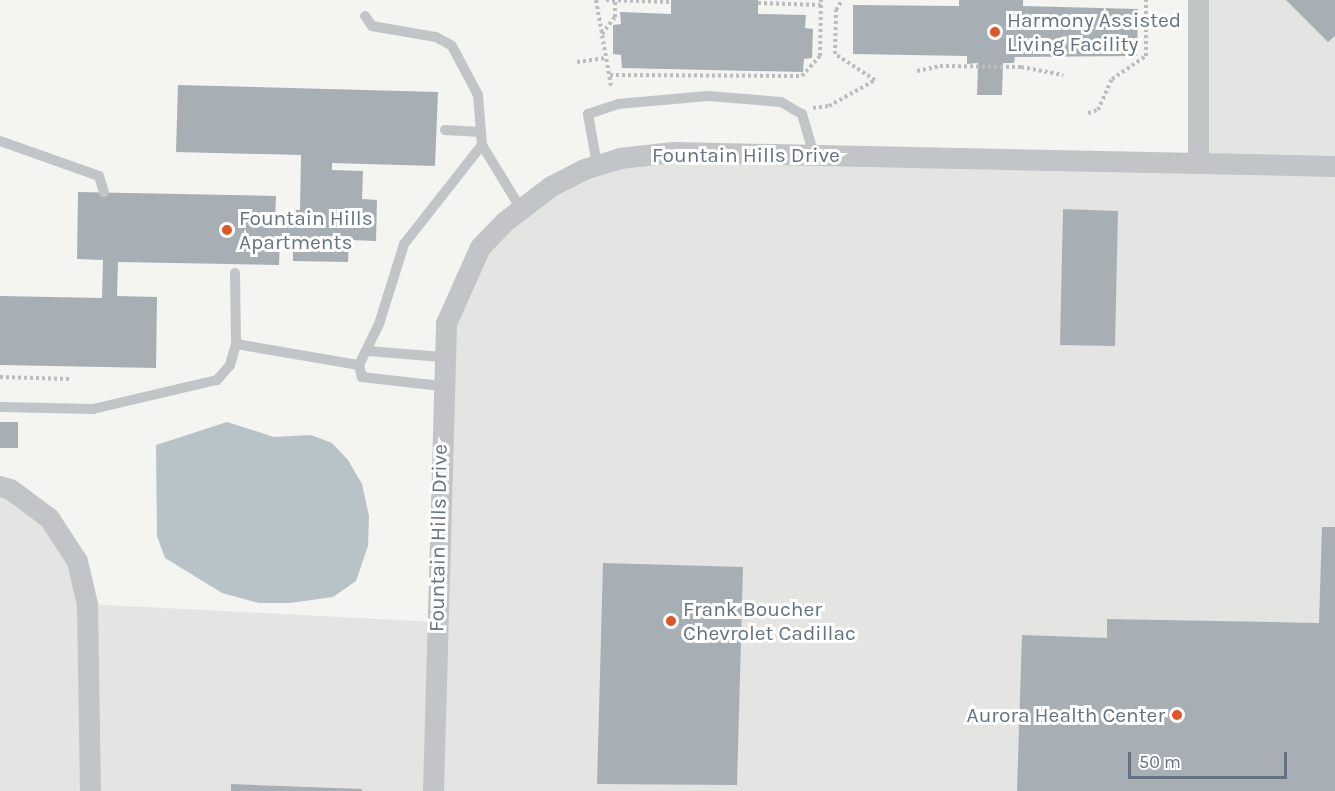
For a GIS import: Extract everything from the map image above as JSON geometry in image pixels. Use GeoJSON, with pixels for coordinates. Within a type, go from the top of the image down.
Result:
{"type":"FeatureCollection","features":[{"type":"Feature","properties":{"kind":"street"},"geometry":{"type":"LineString","coordinates":[[1198,0],[1198,163]]}},
{"type":"Feature","properties":{"kind":"street","name":"Fountain Hills Drive"},"geometry":{"type":"LineString","coordinates":[[433,791],[441,386],[446,322],[480,247],[521,209],[551,186],[597,165],[646,153],[674,152],[1335,166]]}},
{"type":"Feature","properties":{"kind":"street"},"geometry":{"type":"LineString","coordinates":[[0,486],[10,489],[49,518],[77,561],[87,604],[90,791]]}},
{"type":"Feature","properties":{"kind":"lane"},"geometry":{"type":"LineString","coordinates":[[365,16],[372,26],[436,37],[452,46],[478,95],[482,145],[521,209]]}},
{"type":"Feature","properties":{"kind":"lane"},"geometry":{"type":"LineString","coordinates":[[597,165],[588,114],[618,104],[708,96],[782,102],[802,114],[814,155]]}},
{"type":"Feature","properties":{"kind":"lane"},"geometry":{"type":"LineString","coordinates":[[445,130],[481,132]]}},
{"type":"Feature","properties":{"kind":"lane"},"geometry":{"type":"LineString","coordinates":[[0,141],[99,176],[104,192]]}},
{"type":"Feature","properties":{"kind":"lane"},"geometry":{"type":"LineString","coordinates":[[441,386],[362,377],[359,365],[368,351],[404,244],[482,145]]}},
{"type":"Feature","properties":{"kind":"lane"},"geometry":{"type":"LineString","coordinates":[[0,407],[93,410],[217,380],[230,366],[236,344],[235,273]]}},
{"type":"Feature","properties":{"kind":"lane"},"geometry":{"type":"LineString","coordinates":[[236,344],[359,365]]}},
{"type":"Feature","properties":{"kind":"lane"},"geometry":{"type":"LineString","coordinates":[[368,351],[442,357]]}},
{"type":"Feature","properties":{"kind":"path"},"geometry":{"type":"LineString","coordinates":[[596,0],[611,86]]}},
{"type":"Feature","properties":{"kind":"path"},"geometry":{"type":"LineString","coordinates":[[606,0],[671,2]]}},
{"type":"Feature","properties":{"kind":"path"},"geometry":{"type":"LineString","coordinates":[[602,34],[615,16],[615,0]]}},
{"type":"Feature","properties":{"kind":"path"},"geometry":{"type":"LineString","coordinates":[[802,114],[829,106],[875,80],[835,54],[836,10],[842,0]]}},
{"type":"Feature","properties":{"kind":"path"},"geometry":{"type":"LineString","coordinates":[[1088,113],[1098,110],[1112,79],[1146,56],[1146,0]]}},
{"type":"Feature","properties":{"kind":"path"},"geometry":{"type":"LineString","coordinates":[[609,75],[802,76],[820,56],[821,3],[758,3]]}},
{"type":"Feature","properties":{"kind":"path"},"geometry":{"type":"LineString","coordinates":[[577,62],[606,58]]}},
{"type":"Feature","properties":{"kind":"path"},"geometry":{"type":"LineString","coordinates":[[917,71],[940,66],[1021,67],[1064,75]]}},
{"type":"Feature","properties":{"kind":"path"},"geometry":{"type":"LineString","coordinates":[[0,377],[70,378]]}},
{"type":"Feature","properties":{"kind":"shaded area"},"geometry":{"type":"Polygon","coordinates":[[[1198,0],[1335,0],[1335,791],[0,791],[0,486],[49,518],[87,604],[436,622],[446,323],[504,222],[619,158],[1197,163],[1198,0]]]}},
{"type":"Feature","properties":{"kind":"shaded area"},"geometry":{"type":"Polygon","coordinates":[[[227,422],[274,437],[311,435],[332,443],[348,460],[362,484],[369,516],[368,546],[356,581],[333,597],[290,603],[259,603],[222,593],[165,558],[157,536],[156,445],[227,422]]]}},
{"type":"Feature","properties":{"kind":"building"},"geometry":{"type":"Polygon","coordinates":[[[671,0],[758,0],[758,14],[806,15],[805,28],[813,29],[812,58],[804,59],[803,72],[622,68],[621,55],[613,54],[613,25],[621,24],[620,12],[671,14],[671,0]]]}},
{"type":"Feature","properties":{"kind":"building","name":"Harmony Assisted Living Facility"},"geometry":{"type":"Polygon","coordinates":[[[959,0],[1023,0],[1023,6],[1138,9],[1137,56],[1015,57],[1014,63],[1003,63],[1002,95],[977,95],[978,63],[967,64],[967,56],[853,54],[853,5],[959,6],[959,0]]]}},
{"type":"Feature","properties":{"kind":"building"},"geometry":{"type":"Polygon","coordinates":[[[1286,0],[1335,0],[1335,36],[1328,42],[1286,0]]]}},
{"type":"Feature","properties":{"kind":"building","name":"Fountain Hills Apartments"},"geometry":{"type":"Polygon","coordinates":[[[178,85],[438,92],[435,166],[332,163],[332,170],[363,171],[362,199],[377,200],[376,241],[349,240],[348,262],[293,261],[293,238],[280,238],[279,265],[118,262],[117,296],[157,297],[156,368],[0,365],[0,296],[102,298],[103,260],[77,259],[78,192],[276,196],[275,222],[295,222],[296,210],[300,210],[301,155],[176,152],[178,85]]]}},
{"type":"Feature","properties":{"kind":"building"},"geometry":{"type":"Polygon","coordinates":[[[1063,209],[1118,211],[1115,346],[1060,345],[1063,209]]]}},
{"type":"Feature","properties":{"kind":"building"},"geometry":{"type":"Polygon","coordinates":[[[0,422],[18,422],[18,448],[0,448],[0,422]]]}},
{"type":"Feature","properties":{"kind":"building","name":"Aurora Health Center"},"geometry":{"type":"Polygon","coordinates":[[[1322,527],[1335,527],[1335,791],[1017,791],[1022,635],[1107,638],[1107,619],[1319,623],[1322,527]]]}},
{"type":"Feature","properties":{"kind":"building","name":"Frank Boucher Chevrolet Cadillac"},"geometry":{"type":"Polygon","coordinates":[[[603,563],[743,567],[737,785],[597,784],[603,563]]]}},
{"type":"Feature","properties":{"kind":"building"},"geometry":{"type":"Polygon","coordinates":[[[231,784],[362,789],[362,791],[231,791],[231,784]]]}},
{"type":"Feature","properties":{"kind":"place","name":"Harmony Assisted Living Facility"},"geometry":{"type":"Point","coordinates":[995,32]}},
{"type":"Feature","properties":{"kind":"place","name":"Fountain Hills Apartments"},"geometry":{"type":"Point","coordinates":[227,230]}},
{"type":"Feature","properties":{"kind":"place","name":"Frank Boucher Chevrolet Cadillac"},"geometry":{"type":"Point","coordinates":[671,621]}},
{"type":"Feature","properties":{"kind":"place","name":"Aurora Health Center"},"geometry":{"type":"Point","coordinates":[1177,715]}}]}
